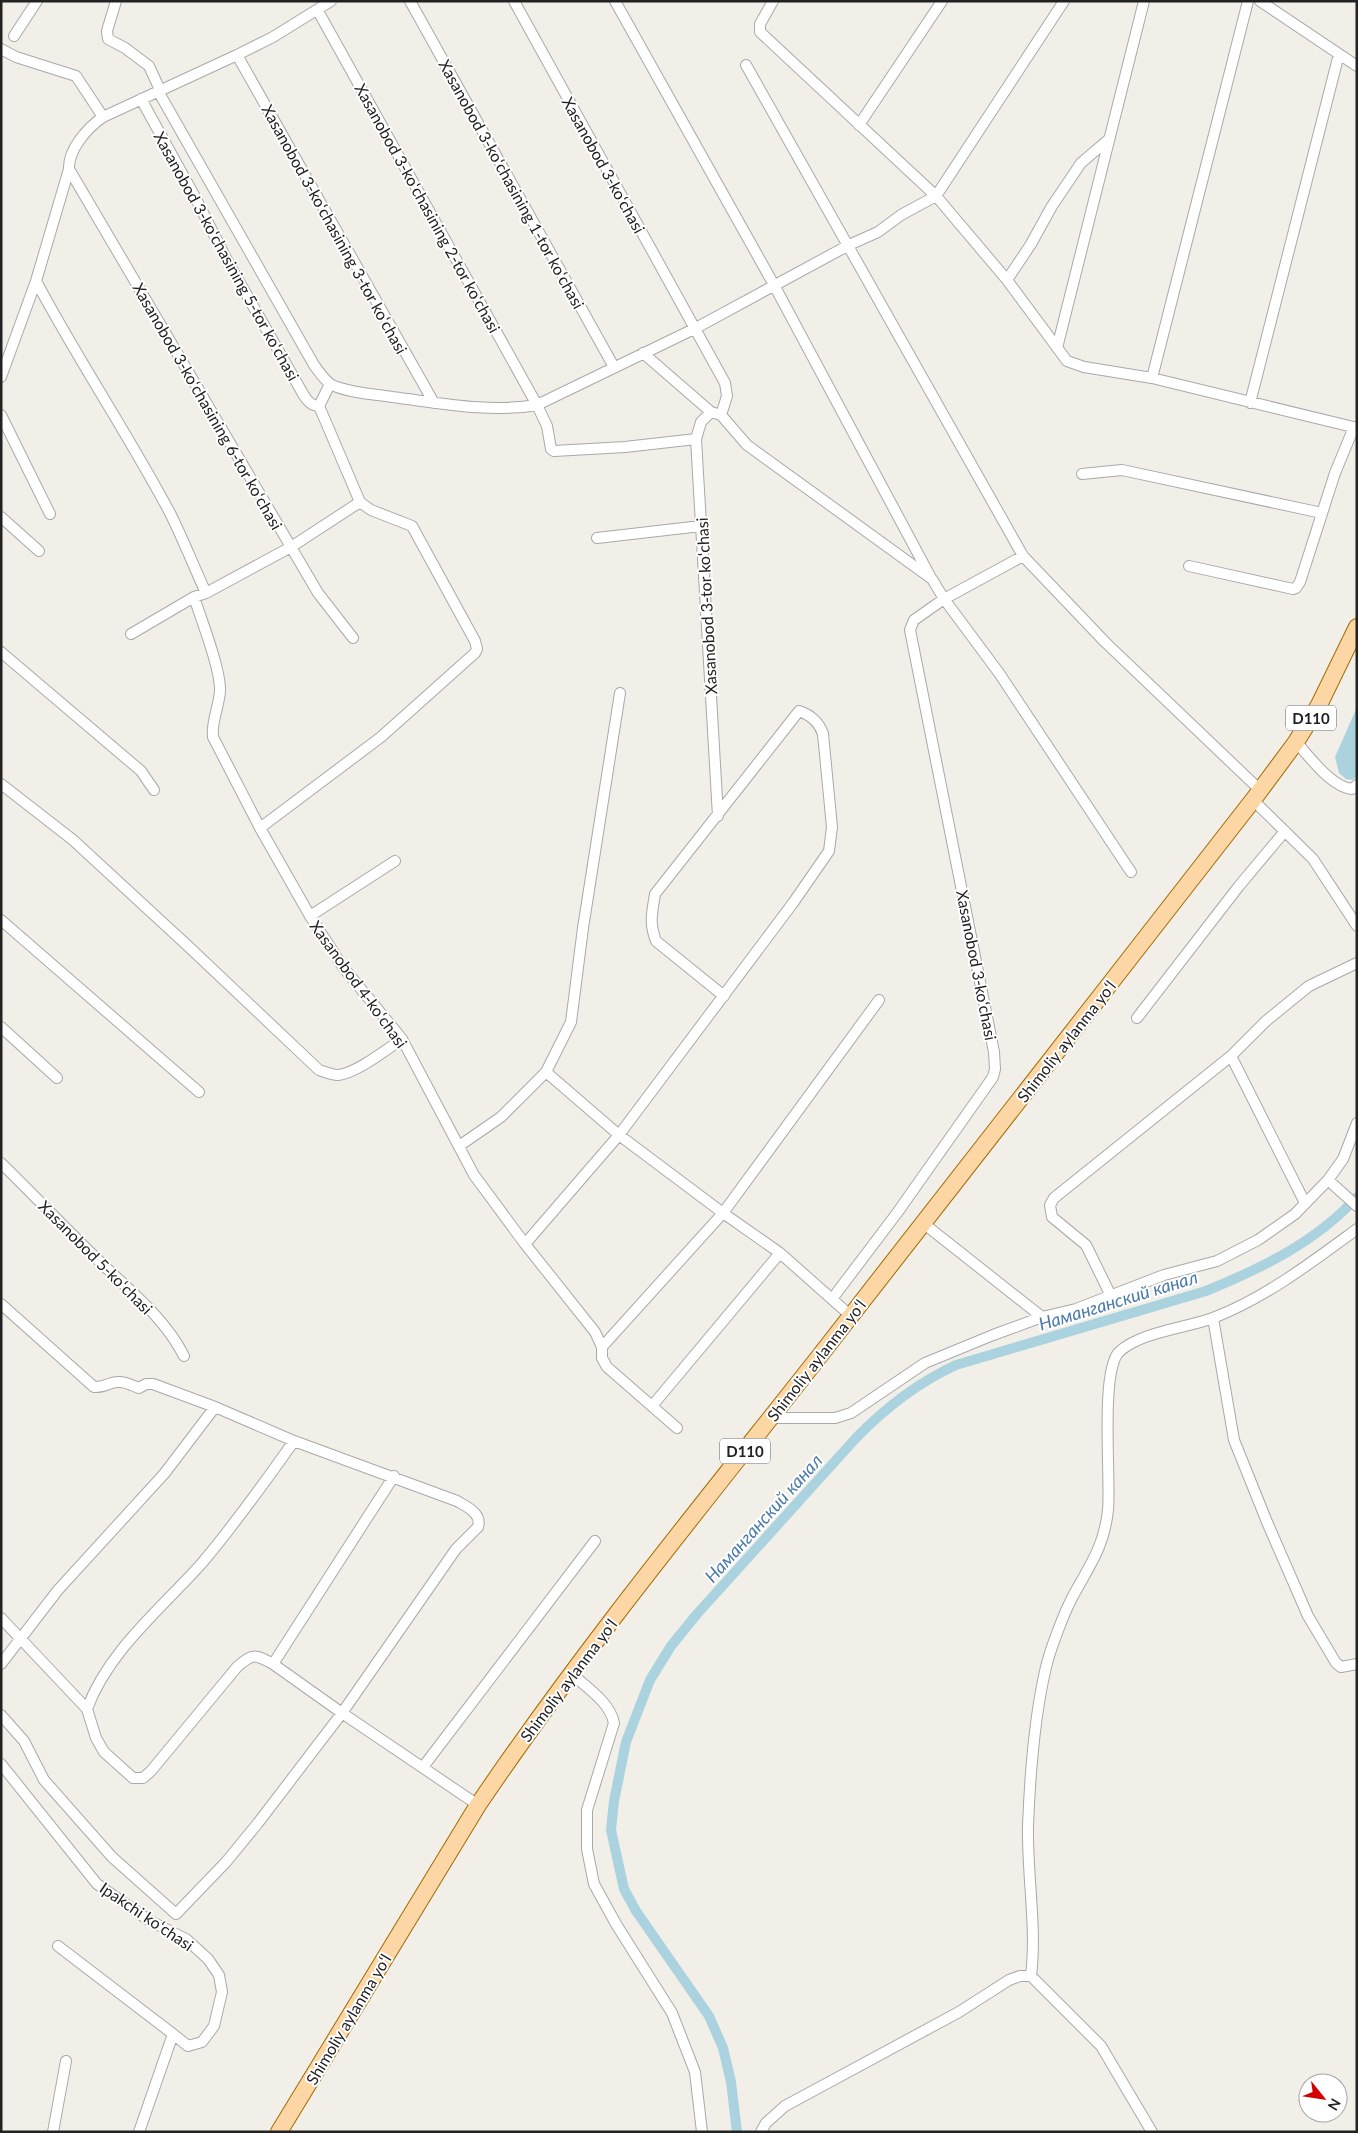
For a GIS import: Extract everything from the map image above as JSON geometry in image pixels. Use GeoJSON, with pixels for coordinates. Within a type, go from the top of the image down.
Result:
{"type":"FeatureCollection","features":[{"type":"Feature","properties":{"kind":"main road","name":"Shimoliy aylanma yoʻl"},"geometry":{"type":"LineString","coordinates":[[279,2132],[478,1805],[572,1674],[1296,742],[1320,705],[1357,627]]}},
{"type":"Feature","properties":{"kind":"street"},"geometry":{"type":"LineString","coordinates":[[14,36],[38,1]]}},
{"type":"Feature","properties":{"kind":"street"},"geometry":{"type":"LineString","coordinates":[[116,1],[107,31],[108,39],[125,48],[149,66],[159,91],[314,365],[330,384],[354,391],[492,409],[512,409],[537,405],[694,328],[849,245],[878,232],[901,215],[936,196],[1064,1]]}},
{"type":"Feature","properties":{"kind":"street"},"geometry":{"type":"LineString","coordinates":[[1,377],[36,281],[69,170],[69,162],[77,145],[94,123],[103,117],[237,55],[318,11],[332,1]]}},
{"type":"Feature","properties":{"kind":"street","name":"Xasanobod 3-koʻchasining 1-tor koʻchasi"},"geometry":{"type":"LineString","coordinates":[[410,1],[614,367]]}},
{"type":"Feature","properties":{"kind":"street","name":"Xasanobod 3-koʻchasi"},"geometry":{"type":"LineString","coordinates":[[514,1],[725,383],[727,396],[716,414]]}},
{"type":"Feature","properties":{"kind":"street"},"geometry":{"type":"LineString","coordinates":[[615,1],[774,285],[932,579],[944,599],[999,673],[1131,872]]}},
{"type":"Feature","properties":{"kind":"street"},"geometry":{"type":"LineString","coordinates":[[773,1],[760,24],[760,32],[936,196],[1007,280],[1067,361],[1074,364],[1152,378],[1356,428],[1335,473],[1300,582],[1296,588],[1292,589],[1190,566]]}},
{"type":"Feature","properties":{"kind":"street"},"geometry":{"type":"LineString","coordinates":[[858,125],[942,1]]}},
{"type":"Feature","properties":{"kind":"street"},"geometry":{"type":"LineString","coordinates":[[1057,348],[1144,1]]}},
{"type":"Feature","properties":{"kind":"street"},"geometry":{"type":"LineString","coordinates":[[1152,378],[1248,1]]}},
{"type":"Feature","properties":{"kind":"street"},"geometry":{"type":"LineString","coordinates":[[1260,1],[1357,66]]}},
{"type":"Feature","properties":{"kind":"street","name":"Xasanobod 3-koʻchasining 2-tor koʻchasi"},"geometry":{"type":"LineString","coordinates":[[318,11],[537,405],[547,426],[550,446],[554,451],[625,447],[696,439]]}},
{"type":"Feature","properties":{"kind":"street"},"geometry":{"type":"LineString","coordinates":[[1,49],[16,57],[76,76],[103,117]]}},
{"type":"Feature","properties":{"kind":"street"},"geometry":{"type":"LineString","coordinates":[[1250,403],[1339,54]]}},
{"type":"Feature","properties":{"kind":"street","name":"Xasanobod 3-koʻchasining 3-tor koʻchasi"},"geometry":{"type":"LineString","coordinates":[[237,55],[434,402]]}},
{"type":"Feature","properties":{"kind":"street"},"geometry":{"type":"LineString","coordinates":[[746,65],[1023,556],[1256,795],[1285,831],[1313,860],[1357,926]]}},
{"type":"Feature","properties":{"kind":"street","name":"Xasanobod 3-koʻchasining 5-tor koʻchasi"},"geometry":{"type":"LineString","coordinates":[[141,100],[196,198],[228,262],[298,386],[312,405],[319,406]]}},
{"type":"Feature","properties":{"kind":"street"},"geometry":{"type":"LineString","coordinates":[[1007,280],[1031,244],[1052,206],[1081,163],[1108,140]]}},
{"type":"Feature","properties":{"kind":"street","name":"Xasanobod 3-koʻchasining 6-tor koʻchasi"},"geometry":{"type":"LineString","coordinates":[[69,170],[318,593],[353,638]]}},
{"type":"Feature","properties":{"kind":"street"},"geometry":{"type":"LineString","coordinates":[[36,281],[68,342],[108,406],[170,514],[206,593]]}},
{"type":"Feature","properties":{"kind":"street"},"geometry":{"type":"LineString","coordinates":[[643,353],[716,414],[748,445],[932,579]]}},
{"type":"Feature","properties":{"kind":"street"},"geometry":{"type":"LineString","coordinates":[[260,828],[381,737],[475,653],[477,649],[412,526],[371,510],[360,502],[319,406],[330,384]]}},
{"type":"Feature","properties":{"kind":"street","name":"Xasanobod 3-tor koʻchasi"},"geometry":{"type":"LineString","coordinates":[[716,414],[701,422],[696,439],[718,816]]}},
{"type":"Feature","properties":{"kind":"street"},"geometry":{"type":"LineString","coordinates":[[1,415],[50,514]]}},
{"type":"Feature","properties":{"kind":"street"},"geometry":{"type":"LineString","coordinates":[[1082,474],[1122,470],[1322,513]]}},
{"type":"Feature","properties":{"kind":"street"},"geometry":{"type":"LineString","coordinates":[[131,634],[194,597],[206,593],[291,547],[360,502]]}},
{"type":"Feature","properties":{"kind":"street"},"geometry":{"type":"LineString","coordinates":[[1,517],[39,550]]}},
{"type":"Feature","properties":{"kind":"street"},"geometry":{"type":"LineString","coordinates":[[597,538],[701,526]]}},
{"type":"Feature","properties":{"kind":"street","name":"Xasanobod 3-koʻchasi"},"geometry":{"type":"LineString","coordinates":[[832,1299],[897,1213],[996,1069],[910,630],[914,620],[944,599],[1023,556]]}},
{"type":"Feature","properties":{"kind":"street","name":"Xasanobod 4-koʻchasi"},"geometry":{"type":"LineString","coordinates":[[194,597],[220,690],[216,719],[212,727],[213,737],[260,828],[310,916],[343,967],[402,1039],[474,1175],[525,1244],[595,1332],[602,1347],[602,1358],[607,1367],[677,1428]]}},
{"type":"Feature","properties":{"kind":"street"},"geometry":{"type":"LineString","coordinates":[[1,652],[141,771],[154,790]]}},
{"type":"Feature","properties":{"kind":"street"},"geometry":{"type":"LineString","coordinates":[[459,1146],[501,1116],[546,1072],[571,1022],[586,911],[620,693]]}},
{"type":"Feature","properties":{"kind":"street"},"geometry":{"type":"LineString","coordinates":[[525,1244],[619,1135],[724,996],[793,903],[829,851],[832,828],[823,734],[820,725],[803,712],[799,711],[796,713],[718,816],[655,894],[650,920],[651,930],[656,941],[724,996]]}},
{"type":"Feature","properties":{"kind":"street"},"geometry":{"type":"LineString","coordinates":[[1296,742],[1334,782],[1346,788],[1352,788],[1357,785]]}},
{"type":"Feature","properties":{"kind":"street"},"geometry":{"type":"LineString","coordinates":[[1,784],[73,840],[319,1070],[332,1075],[341,1075],[369,1062],[402,1039]]}},
{"type":"Feature","properties":{"kind":"street"},"geometry":{"type":"LineString","coordinates":[[1137,1018],[1239,886],[1285,831]]}},
{"type":"Feature","properties":{"kind":"street"},"geometry":{"type":"LineString","coordinates":[[310,916],[395,861]]}},
{"type":"Feature","properties":{"kind":"street"},"geometry":{"type":"LineString","coordinates":[[1,920],[198,1092]]}},
{"type":"Feature","properties":{"kind":"street"},"geometry":{"type":"LineString","coordinates":[[1110,1296],[1086,1245],[1052,1217],[1050,1205],[1059,1192],[1230,1056],[1266,1021],[1309,986],[1357,963]]}},
{"type":"Feature","properties":{"kind":"street"},"geometry":{"type":"LineString","coordinates":[[602,1347],[723,1214],[879,1000]]}},
{"type":"Feature","properties":{"kind":"street"},"geometry":{"type":"LineString","coordinates":[[1,1027],[57,1078]]}},
{"type":"Feature","properties":{"kind":"street"},"geometry":{"type":"LineString","coordinates":[[1230,1056],[1305,1203]]}},
{"type":"Feature","properties":{"kind":"street"},"geometry":{"type":"LineString","coordinates":[[546,1072],[619,1135],[723,1214],[780,1253],[851,1316]]}},
{"type":"Feature","properties":{"kind":"street"},"geometry":{"type":"LineString","coordinates":[[770,1418],[835,1418],[851,1413],[925,1363],[1042,1317],[1076,1309],[1164,1275],[1217,1261],[1258,1240],[1295,1214],[1305,1203],[1331,1182],[1343,1159],[1357,1123]]}},
{"type":"Feature","properties":{"kind":"street","name":"Xasanobod 5-koʻchasi"},"geometry":{"type":"LineString","coordinates":[[1,1163],[90,1253],[132,1290],[174,1338],[184,1356]]}},
{"type":"Feature","properties":{"kind":"street"},"geometry":{"type":"LineString","coordinates":[[1331,1182],[1357,1206]]}},
{"type":"Feature","properties":{"kind":"street"},"geometry":{"type":"LineString","coordinates":[[924,1223],[1042,1317]]}},
{"type":"Feature","properties":{"kind":"street"},"geometry":{"type":"LineString","coordinates":[[1031,1976],[1033,1954],[1028,1826],[1035,1732],[1047,1665],[1071,1600],[1093,1564],[1103,1538],[1108,1509],[1107,1440],[1112,1366],[1117,1354],[1130,1344],[1213,1318],[1253,1298],[1310,1264],[1357,1229]]}},
{"type":"Feature","properties":{"kind":"street"},"geometry":{"type":"LineString","coordinates":[[652,1406],[780,1253]]}},
{"type":"Feature","properties":{"kind":"street"},"geometry":{"type":"LineString","coordinates":[[1,1304],[94,1387],[101,1387],[116,1382],[122,1382],[139,1388],[146,1384],[154,1384],[215,1407],[294,1441],[394,1476],[457,1501],[476,1513],[479,1522],[478,1527],[456,1549],[342,1713],[237,1849],[176,1914],[170,1931]]}},
{"type":"Feature","properties":{"kind":"street"},"geometry":{"type":"LineString","coordinates":[[1213,1318],[1234,1440],[1267,1522],[1308,1616],[1336,1663],[1341,1667],[1357,1664]]}},
{"type":"Feature","properties":{"kind":"street"},"geometry":{"type":"LineString","coordinates":[[1,1664],[58,1590],[164,1474],[215,1407]]}},
{"type":"Feature","properties":{"kind":"street"},"geometry":{"type":"LineString","coordinates":[[87,1709],[94,1690],[119,1653],[202,1562],[254,1497],[294,1441]]}},
{"type":"Feature","properties":{"kind":"street"},"geometry":{"type":"LineString","coordinates":[[273,1664],[394,1476]]}},
{"type":"Feature","properties":{"kind":"street"},"geometry":{"type":"LineString","coordinates":[[422,1767],[595,1541]]}},
{"type":"Feature","properties":{"kind":"street"},"geometry":{"type":"LineString","coordinates":[[1,1618],[87,1709],[96,1738],[104,1752],[133,1778],[143,1778],[237,1668],[249,1656],[258,1656],[273,1664],[478,1805]]}},
{"type":"Feature","properties":{"kind":"street"},"geometry":{"type":"LineString","coordinates":[[572,1674],[604,1703],[612,1713],[614,1723],[588,1810],[587,1849],[594,1884],[616,1924],[672,2013],[695,2072],[702,2132]]}},
{"type":"Feature","properties":{"kind":"street"},"geometry":{"type":"LineString","coordinates":[[1,1715],[24,1741],[44,1780],[112,1857],[176,1914]]}},
{"type":"Feature","properties":{"kind":"street","name":"Ipakchi koʻchasi"},"geometry":{"type":"LineString","coordinates":[[1,1764],[97,1884],[150,1922],[186,1939],[208,1959],[219,1975],[222,1992],[214,2026],[202,2042],[188,2046],[173,2034]]}},
{"type":"Feature","properties":{"kind":"street"},"geometry":{"type":"LineString","coordinates":[[58,1946],[173,2034],[139,2132]]}},
{"type":"Feature","properties":{"kind":"street"},"geometry":{"type":"LineString","coordinates":[[761,2132],[766,2123],[785,2106],[959,2012],[1009,1980],[1020,1976],[1031,1976],[1101,2046],[1152,2132]]}},
{"type":"Feature","properties":{"kind":"street"},"geometry":{"type":"LineString","coordinates":[[54,2132],[66,2061]]}},
{"type":"Feature","properties":{"kind":"water"},"geometry":{"type":"Polygon","coordinates":[[[1357,707],[1357,776],[1353,780],[1346,779],[1339,773],[1335,757],[1357,707]]]}},
{"type":"Feature","properties":{"kind":"waterway","name":"Наманганский канал"},"geometry":{"type":"LineString","coordinates":[[737,2132],[731,2082],[723,2048],[709,2016],[636,1911],[624,1889],[611,1830],[614,1801],[626,1742],[650,1680],[671,1646],[697,1614],[856,1438],[879,1416],[915,1388],[956,1365],[1206,1291],[1227,1282],[1268,1263],[1306,1240],[1341,1213],[1357,1197]]}}]}
